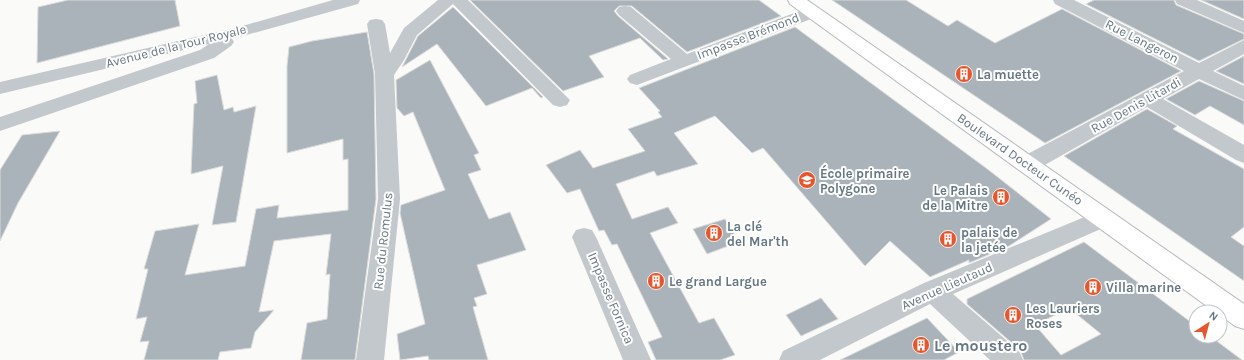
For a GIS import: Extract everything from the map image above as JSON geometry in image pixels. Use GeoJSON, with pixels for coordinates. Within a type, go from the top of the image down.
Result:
{"type":"FeatureCollection","features":[{"type":"Feature","properties":{"kind":"main road","name":"Boulevard Docteur Cunéo"},"geometry":{"type":"LineString","coordinates":[[804,6],[1244,318]]}},
{"type":"Feature","properties":{"kind":"street","name":"Avenue de la Tour Royale"},"geometry":{"type":"LineString","coordinates":[[0,88],[243,31],[352,0]]}},
{"type":"Feature","properties":{"kind":"street"},"geometry":{"type":"LineString","coordinates":[[384,74],[395,60],[410,32],[448,0]]}},
{"type":"Feature","properties":{"kind":"street"},"geometry":{"type":"LineString","coordinates":[[458,0],[560,100]]}},
{"type":"Feature","properties":{"kind":"street","name":"Rue Langeron"},"geometry":{"type":"LineString","coordinates":[[1061,0],[1244,94]]}},
{"type":"Feature","properties":{"kind":"street"},"geometry":{"type":"LineString","coordinates":[[1182,0],[1244,28]]}},
{"type":"Feature","properties":{"kind":"street","name":"Impasse Brémond"},"geometry":{"type":"LineString","coordinates":[[637,79],[684,61],[804,6]]}},
{"type":"Feature","properties":{"kind":"street","name":"Impasse Brémond"},"geometry":{"type":"LineString","coordinates":[[625,11],[684,61]]}},
{"type":"Feature","properties":{"kind":"street","name":"Rue du Romulus"},"geometry":{"type":"LineString","coordinates":[[370,360],[389,199],[384,74],[376,24]]}},
{"type":"Feature","properties":{"kind":"street"},"geometry":{"type":"LineString","coordinates":[[0,124],[207,54],[243,31]]}},
{"type":"Feature","properties":{"kind":"street","name":"Rue Denis Litardi"},"geometry":{"type":"LineString","coordinates":[[1028,164],[1244,46]]}},
{"type":"Feature","properties":{"kind":"street"},"geometry":{"type":"LineString","coordinates":[[1148,99],[1244,155]]}},
{"type":"Feature","properties":{"kind":"street","name":"Avenue Lieutaud"},"geometry":{"type":"LineString","coordinates":[[793,360],[933,291],[1104,218]]}},
{"type":"Feature","properties":{"kind":"street","name":"Impasse Fornica"},"geometry":{"type":"LineString","coordinates":[[584,237],[637,360]]}},
{"type":"Feature","properties":{"kind":"street"},"geometry":{"type":"LineString","coordinates":[[933,291],[1009,360]]}},
{"type":"Feature","properties":{"kind":"building"},"geometry":{"type":"Polygon","coordinates":[[[68,0],[175,0],[180,26],[37,63],[38,7],[68,0]]]}},
{"type":"Feature","properties":{"kind":"building"},"geometry":{"type":"Polygon","coordinates":[[[470,0],[759,0],[781,16],[687,52],[632,6],[619,6],[614,11],[618,16],[668,59],[663,60],[640,38],[589,56],[604,77],[563,91],[470,0]]]}},
{"type":"Feature","properties":{"kind":"building"},"geometry":{"type":"Polygon","coordinates":[[[832,0],[906,0],[948,26],[957,20],[995,43],[1062,9],[1181,71],[1045,143],[832,0]]]}},
{"type":"Feature","properties":{"kind":"building"},"geometry":{"type":"Polygon","coordinates":[[[1094,0],[1174,0],[1176,5],[1244,34],[1244,39],[1199,61],[1086,4],[1094,0]]]}},
{"type":"Feature","properties":{"kind":"building"},"geometry":{"type":"Polygon","coordinates":[[[1201,0],[1244,0],[1244,19],[1201,0]]]}},
{"type":"Feature","properties":{"kind":"building"},"geometry":{"type":"Polygon","coordinates":[[[453,7],[543,97],[541,98],[532,88],[486,106],[437,44],[402,67],[418,36],[453,7]]]}},
{"type":"Feature","properties":{"kind":"building"},"geometry":{"type":"Polygon","coordinates":[[[795,27],[990,171],[1051,219],[1009,246],[969,263],[969,260],[930,277],[890,241],[865,266],[763,148],[752,153],[715,116],[674,133],[698,164],[657,176],[654,171],[616,184],[632,219],[668,207],[678,223],[650,233],[699,323],[714,318],[735,355],[720,360],[656,360],[648,342],[662,337],[617,244],[612,245],[604,230],[599,231],[580,189],[567,193],[546,165],[580,150],[593,168],[645,151],[628,129],[662,117],[658,112],[660,111],[639,88],[795,27]]]}},
{"type":"Feature","properties":{"kind":"building"},"geometry":{"type":"Polygon","coordinates":[[[367,32],[374,74],[376,199],[355,360],[301,360],[307,323],[327,319],[330,274],[326,275],[331,234],[274,241],[259,312],[274,310],[255,332],[251,348],[220,352],[218,360],[144,360],[149,341],[140,342],[147,317],[136,319],[148,269],[144,269],[155,231],[199,224],[185,275],[245,266],[256,209],[279,205],[277,218],[348,210],[348,159],[343,160],[343,139],[287,153],[287,66],[289,47],[312,41],[367,32]]]}},
{"type":"Feature","properties":{"kind":"building"},"geometry":{"type":"Polygon","coordinates":[[[1244,56],[1244,84],[1216,71],[1244,56]]]}},
{"type":"Feature","properties":{"kind":"building"},"geometry":{"type":"Polygon","coordinates":[[[430,60],[479,153],[474,155],[481,170],[468,174],[489,219],[510,212],[526,250],[477,265],[487,294],[474,298],[477,306],[473,307],[488,360],[429,360],[428,356],[400,360],[397,334],[425,324],[400,213],[401,205],[445,190],[413,112],[404,116],[397,108],[396,80],[430,60]]]}},
{"type":"Feature","properties":{"kind":"building"},"geometry":{"type":"Polygon","coordinates":[[[217,75],[224,110],[233,107],[234,112],[256,106],[236,222],[212,225],[223,166],[191,174],[194,104],[197,103],[195,81],[217,75]]]}},
{"type":"Feature","properties":{"kind":"building"},"geometry":{"type":"Polygon","coordinates":[[[1199,81],[1244,101],[1244,125],[1210,106],[1195,115],[1166,99],[1199,81]]]}},
{"type":"Feature","properties":{"kind":"building"},"geometry":{"type":"Polygon","coordinates":[[[1147,109],[1177,126],[1173,129],[1244,169],[1244,227],[1231,237],[1244,246],[1244,281],[1064,156],[1147,109]]]}},
{"type":"Feature","properties":{"kind":"building"},"geometry":{"type":"Polygon","coordinates":[[[60,131],[18,203],[0,241],[0,170],[22,135],[60,131]]]}},
{"type":"Feature","properties":{"kind":"building","name":"La clé del Mar'th"},"geometry":{"type":"Polygon","coordinates":[[[725,219],[739,242],[707,254],[693,229],[725,219]]]}},
{"type":"Feature","properties":{"kind":"building"},"geometry":{"type":"Polygon","coordinates":[[[1084,242],[1188,320],[1188,344],[1221,344],[1242,360],[1024,360],[1020,350],[967,304],[967,299],[1084,242]],[[1069,308],[1035,325],[1061,355],[1101,334],[1069,308]]]}},
{"type":"Feature","properties":{"kind":"building"},"geometry":{"type":"Polygon","coordinates":[[[821,298],[838,319],[801,336],[786,315],[821,298]]]}},
{"type":"Feature","properties":{"kind":"building","name":"Le moustero"},"geometry":{"type":"Polygon","coordinates":[[[927,318],[959,352],[944,360],[840,360],[927,318]]]}},
{"type":"Feature","properties":{"kind":"place","name":"La muette"},"geometry":{"type":"Point","coordinates":[964,74]}},
{"type":"Feature","properties":{"kind":"place","name":"École primaire Polygone"},"geometry":{"type":"Point","coordinates":[807,180]}},
{"type":"Feature","properties":{"kind":"place","name":"Le Palais de la Mitre"},"geometry":{"type":"Point","coordinates":[1001,197]}},
{"type":"Feature","properties":{"kind":"place","name":"La clé del Mar'th"},"geometry":{"type":"Point","coordinates":[714,233]}},
{"type":"Feature","properties":{"kind":"place","name":"palais de la jetée"},"geometry":{"type":"Point","coordinates":[948,239]}},
{"type":"Feature","properties":{"kind":"place","name":"Le grand Largue"},"geometry":{"type":"Point","coordinates":[656,281]}},
{"type":"Feature","properties":{"kind":"place","name":"Villa marine"},"geometry":{"type":"Point","coordinates":[1093,287]}},
{"type":"Feature","properties":{"kind":"place","name":"Les Lauriers Roses"},"geometry":{"type":"Point","coordinates":[1013,315]}},
{"type":"Feature","properties":{"kind":"place","name":"Le moustero"},"geometry":{"type":"Point","coordinates":[921,345]}}]}
